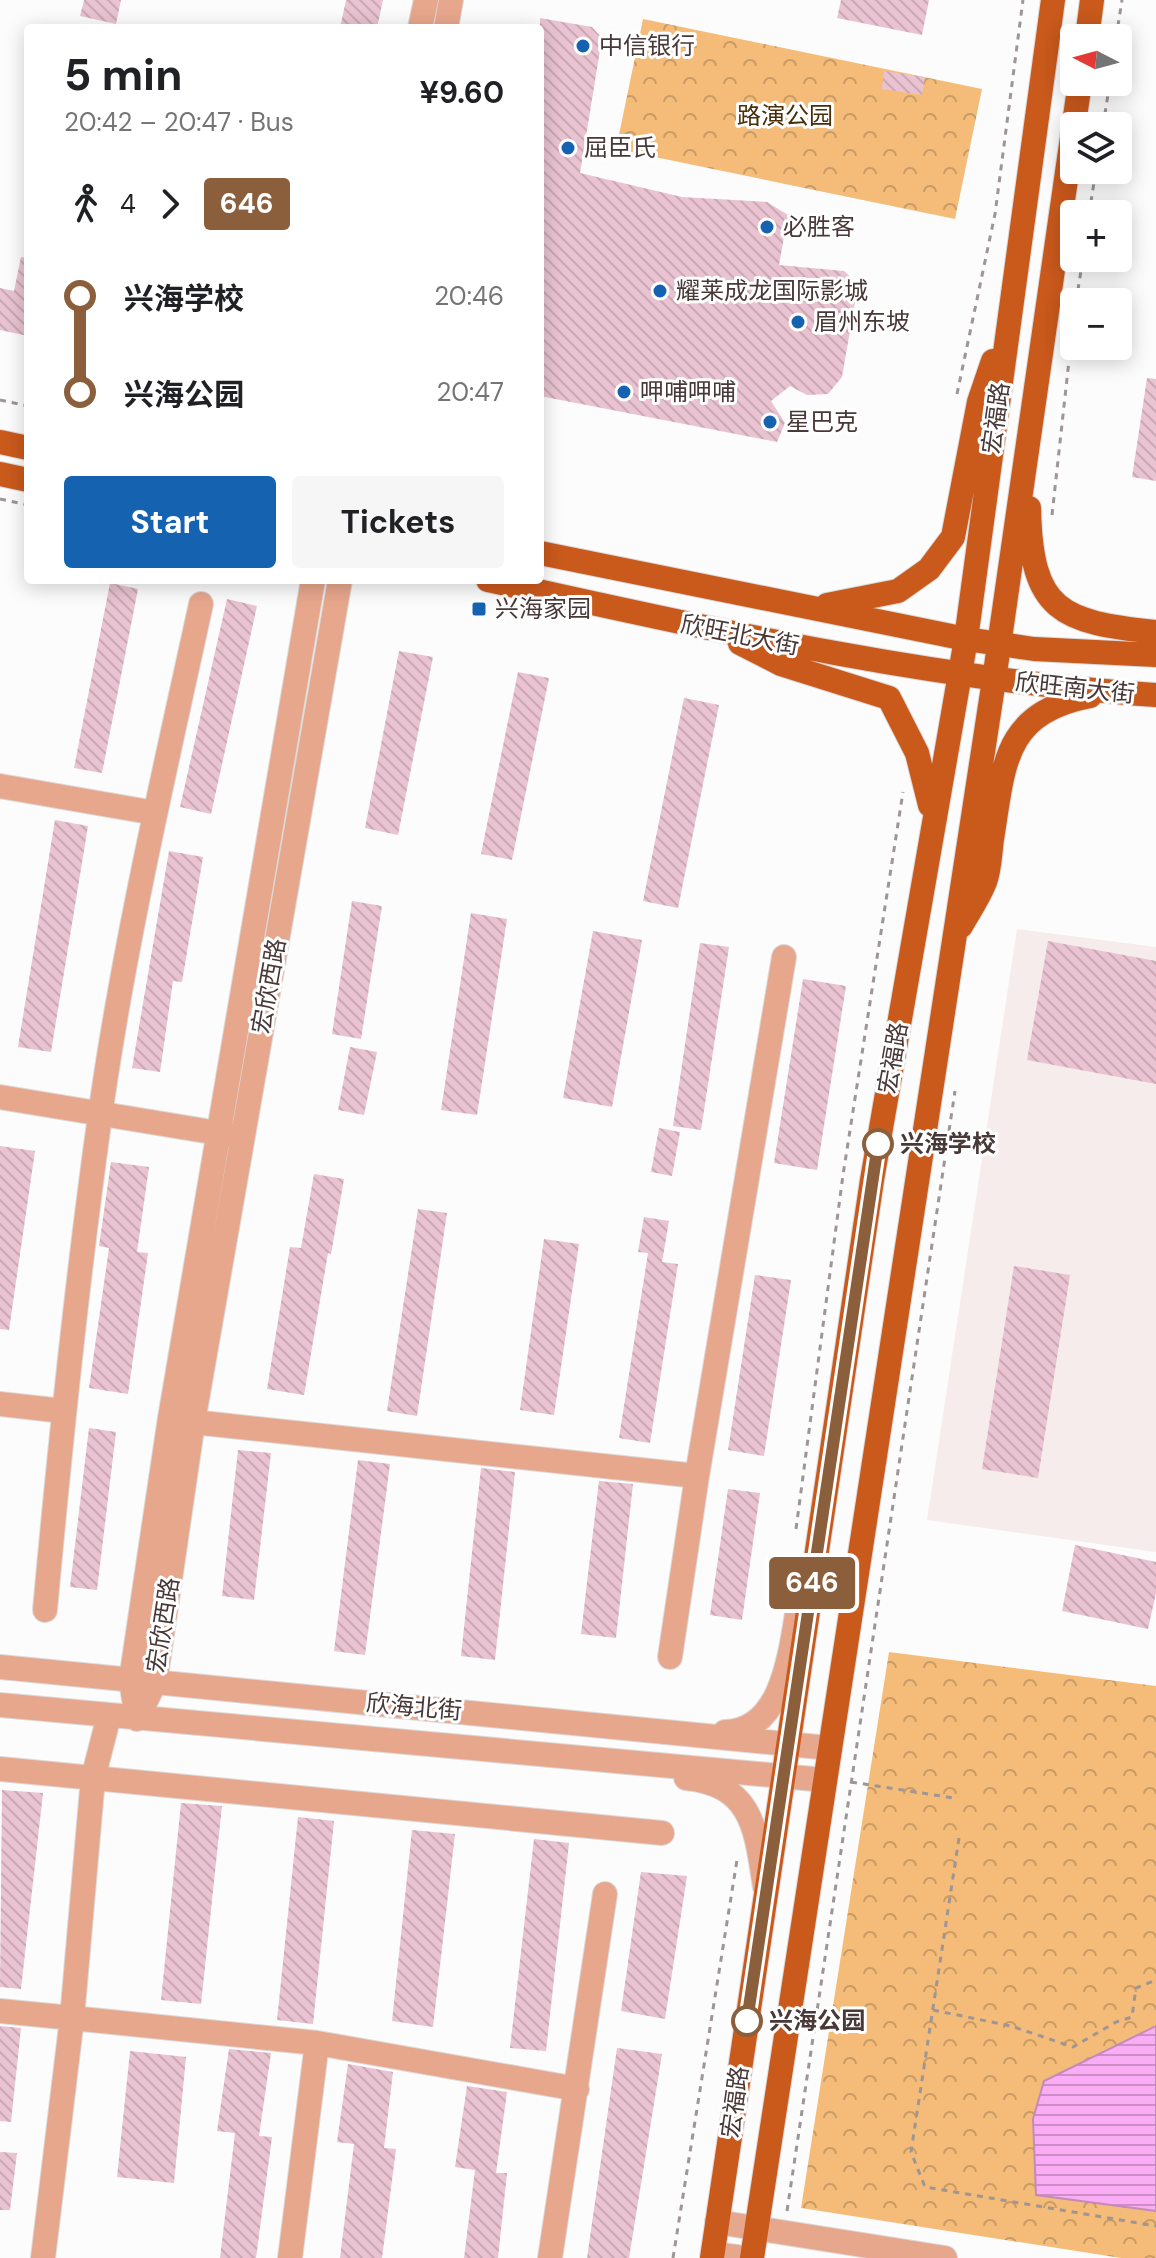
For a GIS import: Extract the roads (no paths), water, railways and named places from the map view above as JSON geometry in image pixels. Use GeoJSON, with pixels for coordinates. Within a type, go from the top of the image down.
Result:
{"type":"FeatureCollection","features":[{"type":"Feature","properties":{"kind":"main road","name":"宏福路"},"geometry":{"type":"LineString","coordinates":[[712,2256],[872,1180],[966,639],[1053,0]]}},
{"type":"Feature","properties":{"kind":"main road"},"geometry":{"type":"LineString","coordinates":[[1089,24],[1092,0]]}},
{"type":"Feature","properties":{"kind":"main road","name":"宏福路"},"geometry":{"type":"LineString","coordinates":[[752,2258],[994,680],[1078,96]]}},
{"type":"Feature","properties":{"kind":"main road"},"geometry":{"type":"LineString","coordinates":[[807,607],[858,602],[898,591],[929,569],[953,537],[979,402],[1012,301]]}},
{"type":"Feature","properties":{"kind":"main road"},"geometry":{"type":"LineString","coordinates":[[0,442],[24,447]]}},
{"type":"Feature","properties":{"kind":"main road"},"geometry":{"type":"LineString","coordinates":[[1027,445],[1033,566],[1060,611],[1097,626],[1156,632]]}},
{"type":"Feature","properties":{"kind":"main road"},"geometry":{"type":"LineString","coordinates":[[0,474],[24,479]]}},
{"type":"Feature","properties":{"kind":"main road","name":"欣旺北大街"},"geometry":{"type":"LineString","coordinates":[[544,554],[999,644]]}},
{"type":"Feature","properties":{"kind":"main road","name":"欣旺北大街"},"geometry":{"type":"LineString","coordinates":[[506,584],[717,631],[994,680]]}},
{"type":"Feature","properties":{"kind":"main road"},"geometry":{"type":"LineString","coordinates":[[717,631],[781,664],[889,698],[917,753],[928,788],[933,824]]}},
{"type":"Feature","properties":{"kind":"main road","name":"欣旺南大街"},"geometry":{"type":"LineString","coordinates":[[999,644],[1156,655]]}},
{"type":"Feature","properties":{"kind":"main road","name":"欣旺南大街"},"geometry":{"type":"LineString","coordinates":[[994,680],[1154,695]]}},
{"type":"Feature","properties":{"kind":"main road"},"geometry":{"type":"LineString","coordinates":[[953,942],[986,881],[1003,768],[1012,745],[1027,726],[1052,705],[1089,696],[1154,695]]}},
{"type":"Feature","properties":{"kind":"street"},"geometry":{"type":"LineString","coordinates":[[421,24],[426,0]]}},
{"type":"Feature","properties":{"kind":"street"},"geometry":{"type":"LineString","coordinates":[[447,24],[451,0]]}},
{"type":"Feature","properties":{"kind":"street","name":"宏欣西路"},"geometry":{"type":"LineString","coordinates":[[137,1719],[193,1422],[312,584]]}},
{"type":"Feature","properties":{"kind":"street","name":"宏欣西路"},"geometry":{"type":"LineString","coordinates":[[143,1681],[170,1418],[232,1135],[339,584]]}},
{"type":"Feature","properties":{"kind":"street"},"geometry":{"type":"LineString","coordinates":[[45,1610],[63,1411],[100,1113],[155,813],[201,604]]}},
{"type":"Feature","properties":{"kind":"street"},"geometry":{"type":"LineString","coordinates":[[0,792],[0,786],[155,813]]}},
{"type":"Feature","properties":{"kind":"street"},"geometry":{"type":"LineString","coordinates":[[670,1657],[697,1476],[784,957]]}},
{"type":"Feature","properties":{"kind":"street"},"geometry":{"type":"LineString","coordinates":[[0,1097],[232,1135]]}},
{"type":"Feature","properties":{"kind":"street"},"geometry":{"type":"LineString","coordinates":[[0,1404],[63,1411]]}},
{"type":"Feature","properties":{"kind":"street"},"geometry":{"type":"LineString","coordinates":[[193,1422],[697,1476]]}},
{"type":"Feature","properties":{"kind":"street"},"geometry":{"type":"LineString","coordinates":[[682,1732],[735,1732],[758,1722],[769,1710],[782,1687],[802,1584],[821,1519]]}},
{"type":"Feature","properties":{"kind":"street","name":"欣海北街"},"geometry":{"type":"LineString","coordinates":[[0,1667],[829,1748]]}},
{"type":"Feature","properties":{"kind":"street","name":"欣海北街"},"geometry":{"type":"LineString","coordinates":[[0,1705],[825,1780]]}},
{"type":"Feature","properties":{"kind":"street"},"geometry":{"type":"LineString","coordinates":[[43,2258],[72,2018],[93,1778],[109,1716]]}},
{"type":"Feature","properties":{"kind":"street"},"geometry":{"type":"LineString","coordinates":[[539,1753],[604,1770],[707,1780],[725,1787],[743,1804],[755,1827],[766,1891]]}},
{"type":"Feature","properties":{"kind":"street"},"geometry":{"type":"LineString","coordinates":[[0,1769],[662,1833]]}},
{"type":"Feature","properties":{"kind":"street"},"geometry":{"type":"LineString","coordinates":[[550,2258],[605,1894]]}},
{"type":"Feature","properties":{"kind":"street"},"geometry":{"type":"LineString","coordinates":[[0,2011],[317,2043],[577,2089]]}},
{"type":"Feature","properties":{"kind":"street"},"geometry":{"type":"LineString","coordinates":[[290,2258],[317,2043]]}},
{"type":"Feature","properties":{"kind":"street"},"geometry":{"type":"LineString","coordinates":[[717,2222],[945,2258]]}},
{"type":"Feature","properties":{"kind":"street"},"geometry":{"type":"LineString","coordinates":[[712,2256],[744,2258]]}},
{"type":"Feature","properties":{"kind":"place","name":"中信银行"},"geometry":{"type":"Point","coordinates":[583,46]}},
{"type":"Feature","properties":{"kind":"place","name":"屈臣氏"},"geometry":{"type":"Point","coordinates":[568,148]}},
{"type":"Feature","properties":{"kind":"place","name":"必胜客"},"geometry":{"type":"Point","coordinates":[767,227]}},
{"type":"Feature","properties":{"kind":"place","name":"耀莱成龙国际影城"},"geometry":{"type":"Point","coordinates":[660,291]}},
{"type":"Feature","properties":{"kind":"place","name":"眉州东坡"},"geometry":{"type":"Point","coordinates":[798,322]}},
{"type":"Feature","properties":{"kind":"place","name":"呷哺呷哺"},"geometry":{"type":"Point","coordinates":[624,392]}},
{"type":"Feature","properties":{"kind":"place","name":"星巴克"},"geometry":{"type":"Point","coordinates":[770,422]}},
{"type":"Feature","properties":{"kind":"place","name":"兴海家园"},"geometry":{"type":"Point","coordinates":[479,609]}},
{"type":"Feature","properties":{"kind":"place","name":"兴海学校"},"geometry":{"type":"Point","coordinates":[878,1144]}},
{"type":"Feature","properties":{"kind":"place","name":"兴海公园"},"geometry":{"type":"Point","coordinates":[747,2021]}},
{"type":"Feature","properties":{"kind":"park label","name":"路演公园"},"geometry":{"type":"Point","coordinates":[785,116]}}]}
